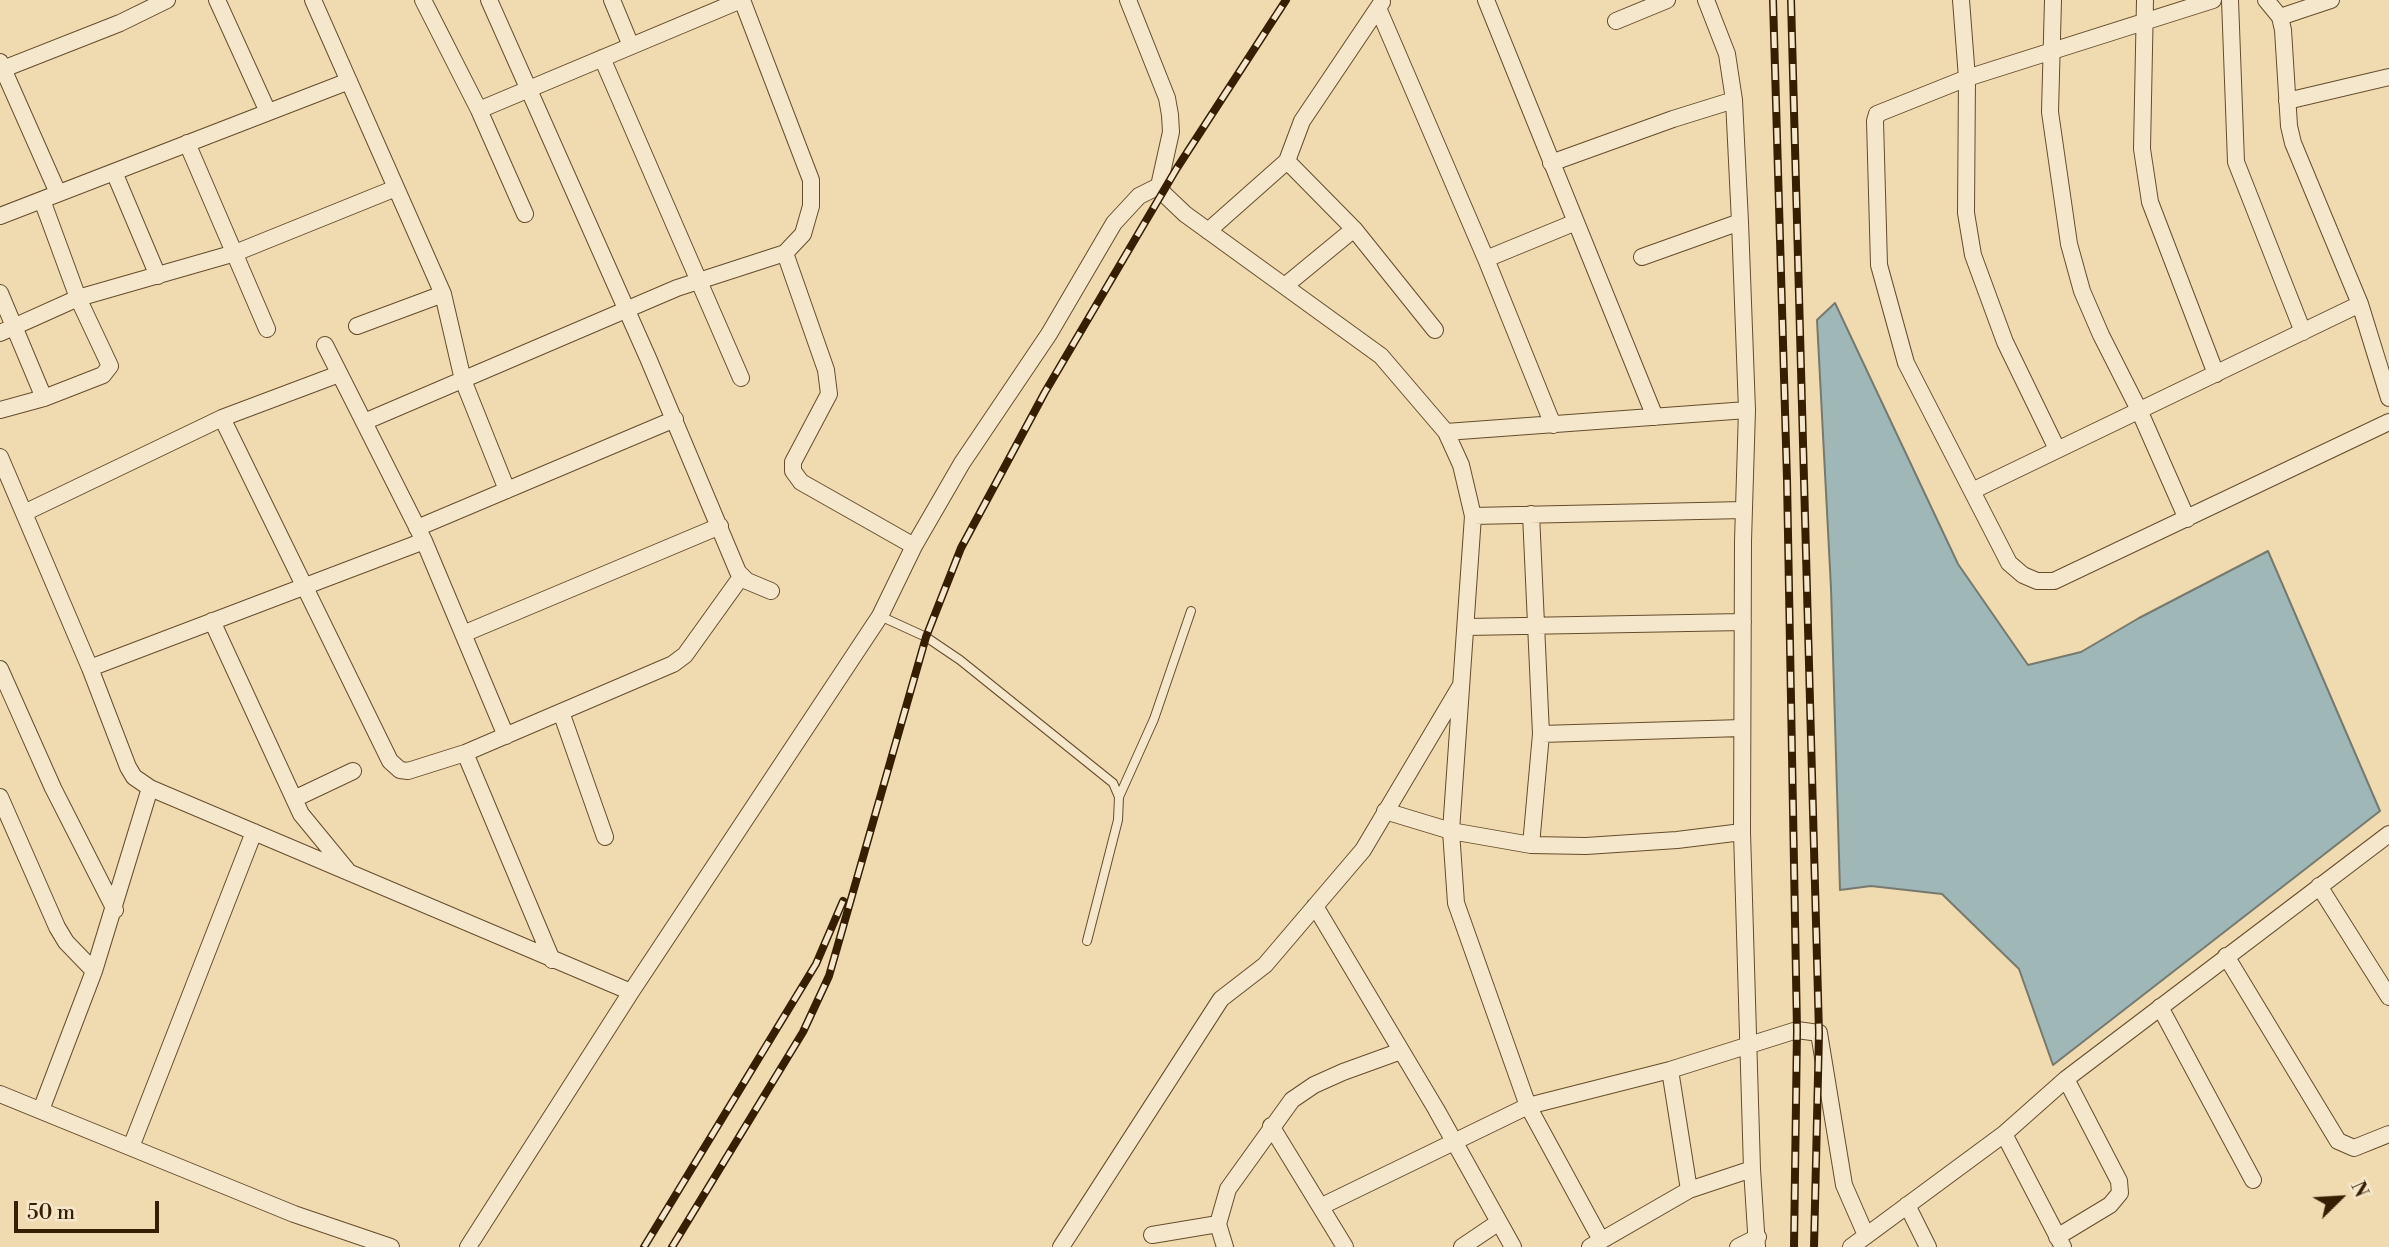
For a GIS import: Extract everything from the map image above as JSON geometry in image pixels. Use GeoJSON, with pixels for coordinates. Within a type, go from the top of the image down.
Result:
{"type":"FeatureCollection","features":[{"type":"Feature","properties":{"kind":"street"},"geometry":{"type":"LineString","coordinates":[[58,193],[2,66],[120,23],[167,0]]}},
{"type":"Feature","properties":{"kind":"street"},"geometry":{"type":"LineString","coordinates":[[217,0],[268,112]]}},
{"type":"Feature","properties":{"kind":"street"},"geometry":{"type":"LineString","coordinates":[[313,0],[443,294],[463,380],[507,490]]}},
{"type":"Feature","properties":{"kind":"street"},"geometry":{"type":"LineString","coordinates":[[423,0],[479,110],[526,215]]}},
{"type":"Feature","properties":{"kind":"street"},"geometry":{"type":"LineString","coordinates":[[489,0],[675,419],[741,577],[771,591]]}},
{"type":"Feature","properties":{"kind":"street"},"geometry":{"type":"LineString","coordinates":[[612,0],[631,46]]}},
{"type":"Feature","properties":{"kind":"street"},"geometry":{"type":"LineString","coordinates":[[364,422],[627,310],[785,253],[803,234],[811,206],[811,180],[742,0],[479,110]]}},
{"type":"Feature","properties":{"kind":"street"},"geometry":{"type":"LineString","coordinates":[[1128,0],[1167,98],[1171,132],[1159,186]]}},
{"type":"Feature","properties":{"kind":"street"},"geometry":{"type":"LineString","coordinates":[[1486,0],[1654,417]]}},
{"type":"Feature","properties":{"kind":"street"},"geometry":{"type":"LineString","coordinates":[[1616,21],[1667,0]]}},
{"type":"Feature","properties":{"kind":"street"},"geometry":{"type":"LineString","coordinates":[[1706,0],[1727,54],[1734,100],[1747,410],[1742,831],[1752,1168],[1757,1242],[1738,1247]]}},
{"type":"Feature","properties":{"kind":"street"},"geometry":{"type":"LineString","coordinates":[[1961,0],[1966,78],[1964,174],[1966,213],[1973,255],[2004,342],[2057,449]]}},
{"type":"Feature","properties":{"kind":"street"},"geometry":{"type":"LineString","coordinates":[[2053,0],[2050,112],[2069,244],[2082,291],[2187,519]]}},
{"type":"Feature","properties":{"kind":"street"},"geometry":{"type":"LineString","coordinates":[[2145,0],[2142,149],[2150,202],[2216,374]]}},
{"type":"Feature","properties":{"kind":"street"},"geometry":{"type":"LineString","coordinates":[[2213,0],[1966,78],[1883,110],[1875,121],[1878,265],[1882,286],[1917,388],[2009,563],[2023,575],[2037,581],[2054,581],[2389,422]]}},
{"type":"Feature","properties":{"kind":"street"},"geometry":{"type":"LineString","coordinates":[[2230,0],[2236,162],[2303,332]]}},
{"type":"Feature","properties":{"kind":"street"},"geometry":{"type":"LineString","coordinates":[[2266,0],[2280,17],[2283,30],[2287,101],[2293,143],[2360,304],[2389,398]]}},
{"type":"Feature","properties":{"kind":"street"},"geometry":{"type":"LineString","coordinates":[[2280,17],[2331,0]]}},
{"type":"Feature","properties":{"kind":"street"},"geometry":{"type":"LineString","coordinates":[[1208,231],[1287,161],[1302,121],[1381,4]]}},
{"type":"Feature","properties":{"kind":"street"},"geometry":{"type":"LineString","coordinates":[[1381,4],[1553,425]]}},
{"type":"Feature","properties":{"kind":"street"},"geometry":{"type":"LineString","coordinates":[[602,58],[741,378]]}},
{"type":"Feature","properties":{"kind":"street"},"geometry":{"type":"LineString","coordinates":[[2287,101],[2389,77]]}},
{"type":"Feature","properties":{"kind":"street"},"geometry":{"type":"LineString","coordinates":[[0,216],[349,81]]}},
{"type":"Feature","properties":{"kind":"street"},"geometry":{"type":"LineString","coordinates":[[1551,163],[1672,118],[1734,100]]}},
{"type":"Feature","properties":{"kind":"street"},"geometry":{"type":"LineString","coordinates":[[187,143],[267,329]]}},
{"type":"Feature","properties":{"kind":"street"},"geometry":{"type":"LineString","coordinates":[[1287,161],[1354,229],[1435,330]]}},
{"type":"Feature","properties":{"kind":"street"},"geometry":{"type":"LineString","coordinates":[[114,172],[158,276]]}},
{"type":"Feature","properties":{"kind":"street"},"geometry":{"type":"LineString","coordinates":[[1159,186],[1185,214],[1381,356],[1446,432],[1469,486],[1473,516],[1451,831],[1456,902],[1528,1105],[1596,1243],[1689,1190],[1752,1168]]}},
{"type":"Feature","properties":{"kind":"street"},"geometry":{"type":"LineString","coordinates":[[468,1247],[631,992],[880,616],[914,546],[962,463],[1049,334],[1114,223],[1139,196],[1159,186]]}},
{"type":"Feature","properties":{"kind":"street"},"geometry":{"type":"LineString","coordinates":[[0,333],[79,298],[235,253],[396,188]]}},
{"type":"Feature","properties":{"kind":"street"},"geometry":{"type":"LineString","coordinates":[[0,410],[44,398],[108,371],[108,360],[79,298],[42,200]]}},
{"type":"Feature","properties":{"kind":"street"},"geometry":{"type":"LineString","coordinates":[[1486,259],[1576,222]]}},
{"type":"Feature","properties":{"kind":"street"},"geometry":{"type":"LineString","coordinates":[[1642,257],[1740,222]]}},
{"type":"Feature","properties":{"kind":"street"},"geometry":{"type":"LineString","coordinates":[[1286,285],[1354,229]]}},
{"type":"Feature","properties":{"kind":"street"},"geometry":{"type":"LineString","coordinates":[[785,253],[826,370],[829,394],[793,462],[793,471],[801,482],[914,546]]}},
{"type":"Feature","properties":{"kind":"street"},"geometry":{"type":"LineString","coordinates":[[0,293],[44,398]]}},
{"type":"Feature","properties":{"kind":"street"},"geometry":{"type":"LineString","coordinates":[[357,326],[443,294]]}},
{"type":"Feature","properties":{"kind":"street"},"geometry":{"type":"LineString","coordinates":[[1972,491],[2360,304]]}},
{"type":"Feature","properties":{"kind":"street"},"geometry":{"type":"LineString","coordinates":[[324,345],[421,535],[506,736]]}},
{"type":"Feature","properties":{"kind":"street"},"geometry":{"type":"LineString","coordinates":[[24,513],[222,418],[339,374]]}},
{"type":"Feature","properties":{"kind":"street"},"geometry":{"type":"LineString","coordinates":[[1446,432],[1747,410]]}},
{"type":"Feature","properties":{"kind":"street"},"geometry":{"type":"LineString","coordinates":[[222,418],[394,768],[408,771],[465,753],[679,659],[741,577]]}},
{"type":"Feature","properties":{"kind":"street"},"geometry":{"type":"LineString","coordinates":[[90,668],[305,586],[421,535],[507,490],[675,419]]}},
{"type":"Feature","properties":{"kind":"street"},"geometry":{"type":"LineString","coordinates":[[0,457],[134,777],[150,788],[631,992]]}},
{"type":"Feature","properties":{"kind":"street"},"geometry":{"type":"LineString","coordinates":[[1473,516],[1744,510]]}},
{"type":"Feature","properties":{"kind":"street"},"geometry":{"type":"LineString","coordinates":[[1531,514],[1541,734],[1531,845]]}},
{"type":"Feature","properties":{"kind":"street"},"geometry":{"type":"LineString","coordinates":[[463,634],[720,526]]}},
{"type":"Feature","properties":{"kind":"street"},"geometry":{"type":"LineString","coordinates":[[212,621],[309,828],[351,874]]}},
{"type":"Feature","properties":{"kind":"street"},"geometry":{"type":"LineString","coordinates":[[1467,627],[1743,622]]}},
{"type":"Feature","properties":{"kind":"street"},"geometry":{"type":"LineString","coordinates":[[0,669],[53,788],[115,910]]}},
{"type":"Feature","properties":{"kind":"street"},"geometry":{"type":"LineString","coordinates":[[1061,1247],[1221,999],[1265,965],[1363,850],[1462,682]]}},
{"type":"Feature","properties":{"kind":"street"},"geometry":{"type":"LineString","coordinates":[[561,712],[605,837]]}},
{"type":"Feature","properties":{"kind":"street"},"geometry":{"type":"LineString","coordinates":[[1541,734],[1742,728]]}},
{"type":"Feature","properties":{"kind":"street"},"geometry":{"type":"LineString","coordinates":[[465,753],[552,960]]}},
{"type":"Feature","properties":{"kind":"street"},"geometry":{"type":"LineString","coordinates":[[294,799],[352,771]]}},
{"type":"Feature","properties":{"kind":"street"},"geometry":{"type":"LineString","coordinates":[[41,1110],[115,910],[150,788]]}},
{"type":"Feature","properties":{"kind":"street"},"geometry":{"type":"LineString","coordinates":[[0,797],[57,927],[66,942],[94,971]]}},
{"type":"Feature","properties":{"kind":"street"},"geometry":{"type":"LineString","coordinates":[[1385,811],[1451,831],[1531,845],[1664,841],[1742,831]]}},
{"type":"Feature","properties":{"kind":"street"},"geometry":{"type":"LineString","coordinates":[[131,1147],[254,832]]}},
{"type":"Feature","properties":{"kind":"street"},"geometry":{"type":"LineString","coordinates":[[1850,1247],[1865,1233],[2004,1134],[2066,1079],[2389,834]]}},
{"type":"Feature","properties":{"kind":"street"},"geometry":{"type":"LineString","coordinates":[[2319,886],[2389,997]]}},
{"type":"Feature","properties":{"kind":"street"},"geometry":{"type":"LineString","coordinates":[[1315,906],[1513,1247]]}},
{"type":"Feature","properties":{"kind":"street"},"geometry":{"type":"LineString","coordinates":[[2226,956],[2338,1141],[2354,1148],[2389,1134]]}},
{"type":"Feature","properties":{"kind":"street"},"geometry":{"type":"LineString","coordinates":[[2160,1007],[2253,1180]]}},
{"type":"Feature","properties":{"kind":"street"},"geometry":{"type":"LineString","coordinates":[[1322,1206],[1528,1105],[1670,1070],[1797,1030],[1819,1034],[1844,1185],[1865,1233]]}},
{"type":"Feature","properties":{"kind":"street"},"geometry":{"type":"LineString","coordinates":[[1225,1247],[1218,1224],[1228,1189],[1292,1100],[1314,1085],[1401,1051]]}},
{"type":"Feature","properties":{"kind":"street"},"geometry":{"type":"LineString","coordinates":[[1670,1070],[1689,1190]]}},
{"type":"Feature","properties":{"kind":"street"},"geometry":{"type":"LineString","coordinates":[[2004,1134],[2060,1242],[2110,1205],[2120,1193],[2119,1181],[2066,1079]]}},
{"type":"Feature","properties":{"kind":"street"},"geometry":{"type":"LineString","coordinates":[[0,1094],[294,1214],[391,1247]]}},
{"type":"Feature","properties":{"kind":"street"},"geometry":{"type":"LineString","coordinates":[[1271,1126],[1345,1247]]}},
{"type":"Feature","properties":{"kind":"street"},"geometry":{"type":"LineString","coordinates":[[1907,1205],[1928,1247]]}},
{"type":"Feature","properties":{"kind":"street"},"geometry":{"type":"LineString","coordinates":[[1462,1247],[1499,1222]]}},
{"type":"Feature","properties":{"kind":"street"},"geometry":{"type":"LineString","coordinates":[[1152,1235],[1218,1224]]}},
{"type":"Feature","properties":{"kind":"lane"},"geometry":{"type":"LineString","coordinates":[[1087,941],[1118,820],[1119,797],[1154,719],[1191,611]]}},
{"type":"Feature","properties":{"kind":"lane"},"geometry":{"type":"LineString","coordinates":[[880,616],[926,637],[960,660],[1096,767],[1114,783],[1119,797]]}},
{"type":"Feature","properties":{"kind":"water"},"geometry":{"type":"Polygon","coordinates":[[[1835,303],[1958,564],[2028,665],[2081,652],[2139,618],[2268,551],[2380,811],[2053,1065],[2019,969],[1942,894],[1871,886],[1840,890],[1831,588],[1817,320],[1835,303]]]}},
{"type":"Feature","properties":{"kind":"railway"},"geometry":{"type":"LineString","coordinates":[[672,1247],[803,1032],[829,976],[926,637],[961,548],[1045,392],[1177,168],[1286,0]]}},
{"type":"Feature","properties":{"kind":"railway"},"geometry":{"type":"LineString","coordinates":[[1773,0],[1787,479],[1797,1030],[1794,1247]]}},
{"type":"Feature","properties":{"kind":"railway"},"geometry":{"type":"LineString","coordinates":[[1791,0],[1819,1033],[1814,1247]]}},
{"type":"Feature","properties":{"kind":"railway"},"geometry":{"type":"LineString","coordinates":[[644,1247],[816,964],[843,901]]}}]}
